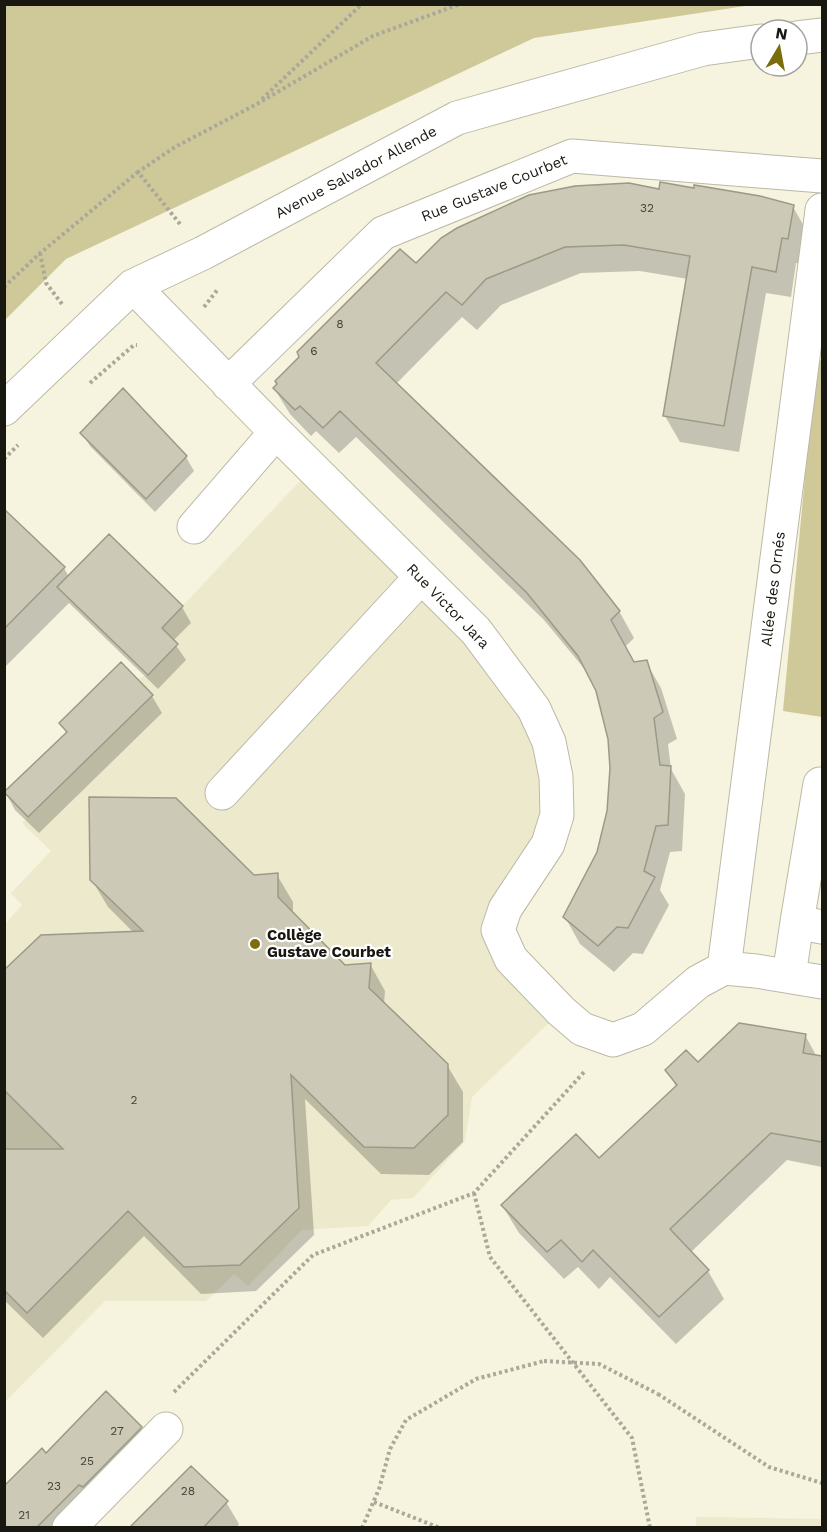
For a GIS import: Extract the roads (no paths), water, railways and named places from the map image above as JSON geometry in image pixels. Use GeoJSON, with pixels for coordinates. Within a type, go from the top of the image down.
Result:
{"type":"FeatureCollection","features":[{"type":"Feature","properties":{"kind":"street","name":"Avenue Salvador Allende"},"geometry":{"type":"LineString","coordinates":[[4,409],[133,286],[203,253],[457,118],[703,49],[749,43]]}},
{"type":"Feature","properties":{"kind":"street","name":"Rue Gustave Courbet"},"geometry":{"type":"LineString","coordinates":[[228,384],[383,233],[572,156],[822,177]]}},
{"type":"Feature","properties":{"kind":"street","name":"Allée des Ornés"},"geometry":{"type":"LineString","coordinates":[[724,968],[822,210]]}},
{"type":"Feature","properties":{"kind":"street","name":"Rue Victor Jara"},"geometry":{"type":"LineString","coordinates":[[133,286],[176,332],[476,631],[534,709],[549,742],[556,777],[557,815],[548,844],[505,909],[498,930],[511,959],[561,1011],[582,1029],[613,1040],[643,1029],[698,982],[724,968]]}},
{"type":"Feature","properties":{"kind":"street"},"geometry":{"type":"LineString","coordinates":[[194,526],[276,432]]}},
{"type":"Feature","properties":{"kind":"street"},"geometry":{"type":"LineString","coordinates":[[222,793],[421,577]]}},
{"type":"Feature","properties":{"kind":"street"},"geometry":{"type":"LineString","coordinates":[[789,976],[810,925],[820,784],[822,784]]}},
{"type":"Feature","properties":{"kind":"street"},"geometry":{"type":"LineString","coordinates":[[724,968],[822,982]]}},
{"type":"Feature","properties":{"kind":"street"},"geometry":{"type":"LineString","coordinates":[[69,1527],[166,1429]]}},
{"type":"Feature","properties":{"kind":"place","name":"Collège Gustave Courbet"},"geometry":{"type":"Point","coordinates":[255,944]}}]}
